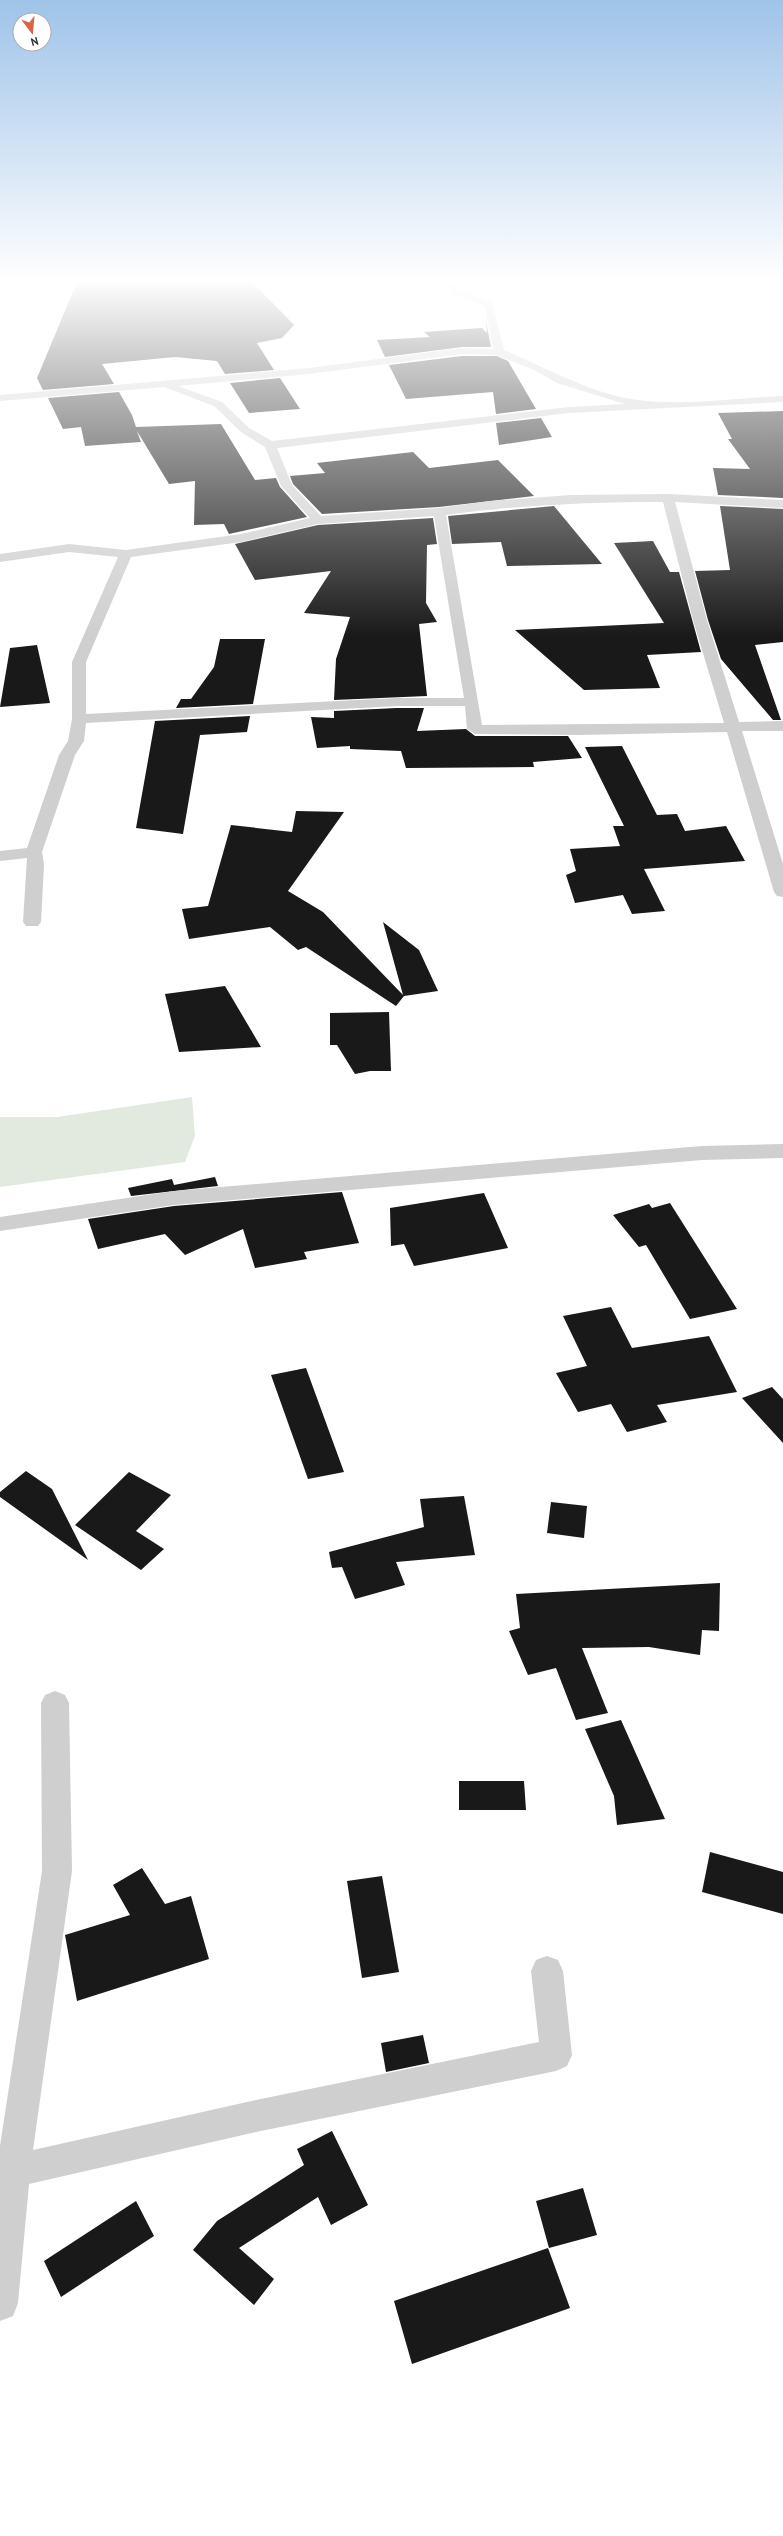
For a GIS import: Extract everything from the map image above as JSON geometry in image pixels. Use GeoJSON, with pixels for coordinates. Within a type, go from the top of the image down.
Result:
{"type":"FeatureCollection","features":[{"type":"Feature","properties":{"kind":"street"},"geometry":{"type":"LineString","coordinates":[[205,399],[218,404],[245,430],[270,445],[287,486],[318,520]]}},
{"type":"Feature","properties":{"kind":"street"},"geometry":{"type":"LineString","coordinates":[[621,399],[630,402],[662,404]]}},
{"type":"Feature","properties":{"kind":"street"},"geometry":{"type":"LineString","coordinates":[[270,445],[569,410],[775,399]]}},
{"type":"Feature","properties":{"kind":"street"},"geometry":{"type":"LineString","coordinates":[[668,498],[732,727],[783,892]]}},
{"type":"Feature","properties":{"kind":"street"},"geometry":{"type":"LineString","coordinates":[[0,558],[69,548],[126,554],[241,538],[318,520],[439,512],[490,505],[571,499],[668,498],[783,504]]}},
{"type":"Feature","properties":{"kind":"street"},"geometry":{"type":"LineString","coordinates":[[439,512],[472,702],[475,729],[783,726]]}},
{"type":"Feature","properties":{"kind":"street"},"geometry":{"type":"LineString","coordinates":[[32,922],[36,865],[34,852],[67,756],[76,741],[79,719],[79,662],[126,554]]}},
{"type":"Feature","properties":{"kind":"street"},"geometry":{"type":"LineString","coordinates":[[79,719],[397,702],[472,702]]}},
{"type":"Feature","properties":{"kind":"street"},"geometry":{"type":"LineString","coordinates":[[0,856],[34,852]]}},
{"type":"Feature","properties":{"kind":"street"},"geometry":{"type":"LineString","coordinates":[[0,1224],[174,1198],[702,1153],[783,1151]]}},
{"type":"Feature","properties":{"kind":"street"},"geometry":{"type":"LineString","coordinates":[[0,2303],[13,2171],[57,1871],[55,1703]]}},
{"type":"Feature","properties":{"kind":"street"},"geometry":{"type":"LineString","coordinates":[[13,2171],[256,2116],[556,2055],[547,1972]]}},
{"type":"Feature","properties":{"kind":"shaded area"},"geometry":{"type":"Polygon","coordinates":[[[192,1097],[195,1136],[185,1162],[0,1187],[0,1117],[57,1117],[192,1097]]]}},
{"type":"Feature","properties":{"kind":"building"},"geometry":{"type":"Polygon","coordinates":[[[49,399],[123,399],[132,415],[136,427],[221,424],[255,480],[276,478],[280,487],[307,517],[229,534],[224,524],[194,525],[195,481],[169,484],[137,431],[141,442],[85,446],[81,427],[63,429],[49,399]]]}},
{"type":"Feature","properties":{"kind":"building"},"geometry":{"type":"Polygon","coordinates":[[[240,399],[294,399],[300,409],[249,413],[240,399]]]}},
{"type":"Feature","properties":{"kind":"building"},"geometry":{"type":"Polygon","coordinates":[[[494,399],[530,399],[536,409],[496,414],[494,399]]]}},
{"type":"Feature","properties":{"kind":"building"},"geometry":{"type":"Polygon","coordinates":[[[783,411],[783,498],[718,495],[713,468],[750,469],[728,439],[732,439],[718,413],[783,411]]]}},
{"type":"Feature","properties":{"kind":"building"},"geometry":{"type":"Polygon","coordinates":[[[541,418],[552,437],[499,445],[496,423],[541,418]]]}},
{"type":"Feature","properties":{"kind":"building"},"geometry":{"type":"Polygon","coordinates":[[[413,452],[429,468],[498,460],[534,496],[439,507],[322,514],[293,484],[290,476],[325,473],[317,463],[413,452]]]}},
{"type":"Feature","properties":{"kind":"building"},"geometry":{"type":"Polygon","coordinates":[[[554,506],[602,564],[507,566],[501,542],[452,544],[448,516],[554,506]]]}},
{"type":"Feature","properties":{"kind":"building"},"geometry":{"type":"Polygon","coordinates":[[[720,506],[783,509],[783,642],[755,645],[781,720],[773,720],[721,659],[708,620],[695,571],[730,570],[720,506]]]}},
{"type":"Feature","properties":{"kind":"building"},"geometry":{"type":"Polygon","coordinates":[[[433,518],[437,544],[427,545],[426,603],[437,622],[419,624],[427,696],[334,700],[336,659],[350,617],[304,613],[331,571],[255,580],[235,544],[318,525],[433,518]]]}},
{"type":"Feature","properties":{"kind":"building"},"geometry":{"type":"Polygon","coordinates":[[[653,541],[670,572],[679,572],[701,652],[647,655],[660,688],[584,690],[515,630],[664,623],[614,543],[653,541]]]}},
{"type":"Feature","properties":{"kind":"building"},"geometry":{"type":"Polygon","coordinates":[[[220,639],[265,639],[253,704],[176,708],[181,699],[191,699],[214,667],[220,639]]]}},
{"type":"Feature","properties":{"kind":"building"},"geometry":{"type":"Polygon","coordinates":[[[37,645],[50,703],[0,707],[10,648],[37,645]]]}},
{"type":"Feature","properties":{"kind":"building"},"geometry":{"type":"Polygon","coordinates":[[[424,708],[417,731],[466,729],[475,736],[568,736],[582,758],[533,762],[534,767],[406,768],[401,751],[350,749],[350,746],[317,748],[311,717],[334,718],[334,711],[424,708]]]}},
{"type":"Feature","properties":{"kind":"building"},"geometry":{"type":"Polygon","coordinates":[[[250,716],[247,732],[200,735],[183,834],[136,828],[155,721],[250,716]]]}},
{"type":"Feature","properties":{"kind":"building"},"geometry":{"type":"Polygon","coordinates":[[[622,746],[657,815],[677,814],[685,831],[726,826],[745,861],[644,869],[665,911],[632,914],[623,895],[575,903],[566,875],[576,871],[570,849],[620,846],[613,826],[624,826],[585,747],[622,746]]]}},
{"type":"Feature","properties":{"kind":"building"},"geometry":{"type":"Polygon","coordinates":[[[296,811],[344,812],[288,891],[323,912],[403,995],[383,922],[419,950],[438,991],[404,996],[396,1006],[306,947],[298,950],[270,927],[189,939],[182,909],[208,906],[231,825],[292,832],[296,811]]]}},
{"type":"Feature","properties":{"kind":"building"},"geometry":{"type":"Polygon","coordinates":[[[225,986],[261,1047],[179,1052],[165,994],[225,986]]]}},
{"type":"Feature","properties":{"kind":"building"},"geometry":{"type":"Polygon","coordinates":[[[389,1012],[391,1071],[370,1071],[355,1074],[337,1045],[330,1045],[330,1013],[389,1012]]]}},
{"type":"Feature","properties":{"kind":"building"},"geometry":{"type":"Polygon","coordinates":[[[215,1177],[218,1186],[131,1196],[128,1188],[172,1179],[174,1185],[215,1177]]]}},
{"type":"Feature","properties":{"kind":"building"},"geometry":{"type":"Polygon","coordinates":[[[342,1192],[359,1243],[304,1252],[307,1259],[255,1268],[243,1229],[185,1255],[165,1234],[98,1249],[88,1219],[174,1206],[342,1192]]]}},
{"type":"Feature","properties":{"kind":"building"},"geometry":{"type":"Polygon","coordinates":[[[484,1193],[508,1248],[414,1266],[404,1244],[391,1246],[390,1208],[484,1193]]]}},
{"type":"Feature","properties":{"kind":"building"},"geometry":{"type":"Polygon","coordinates":[[[670,1203],[737,1309],[690,1319],[646,1245],[639,1247],[613,1215],[649,1204],[652,1208],[670,1203]]]}},
{"type":"Feature","properties":{"kind":"building"},"geometry":{"type":"Polygon","coordinates":[[[611,1307],[632,1348],[709,1336],[737,1392],[657,1405],[667,1422],[627,1432],[611,1404],[578,1412],[556,1373],[587,1366],[563,1316],[611,1307]]]}},
{"type":"Feature","properties":{"kind":"building"},"geometry":{"type":"Polygon","coordinates":[[[306,1368],[344,1472],[308,1479],[271,1375],[306,1368]]]}},
{"type":"Feature","properties":{"kind":"building"},"geometry":{"type":"Polygon","coordinates":[[[772,1387],[783,1399],[783,1443],[742,1398],[772,1387]]]}},
{"type":"Feature","properties":{"kind":"building"},"geometry":{"type":"Polygon","coordinates":[[[26,1471],[52,1489],[88,1560],[0,1497],[0,1492],[26,1471]]]}},
{"type":"Feature","properties":{"kind":"building"},"geometry":{"type":"Polygon","coordinates":[[[129,1472],[171,1495],[136,1531],[164,1549],[141,1570],[75,1525],[129,1472]]]}},
{"type":"Feature","properties":{"kind":"building"},"geometry":{"type":"Polygon","coordinates":[[[464,1496],[475,1555],[396,1562],[405,1585],[355,1599],[342,1567],[332,1568],[329,1552],[424,1527],[420,1499],[464,1496]]]}},
{"type":"Feature","properties":{"kind":"building"},"geometry":{"type":"Polygon","coordinates":[[[551,1502],[587,1506],[584,1538],[547,1533],[551,1502]]]}},
{"type":"Feature","properties":{"kind":"building"},"geometry":{"type":"Polygon","coordinates":[[[720,1583],[719,1631],[702,1630],[700,1655],[649,1647],[582,1648],[608,1713],[576,1720],[556,1668],[528,1675],[509,1631],[520,1628],[516,1594],[720,1583]]]}},
{"type":"Feature","properties":{"kind":"building"},"geometry":{"type":"Polygon","coordinates":[[[621,1720],[665,1819],[617,1825],[614,1796],[585,1729],[621,1720]]]}},
{"type":"Feature","properties":{"kind":"building"},"geometry":{"type":"Polygon","coordinates":[[[459,1781],[524,1781],[526,1810],[459,1810],[459,1781]]]}},
{"type":"Feature","properties":{"kind":"building"},"geometry":{"type":"Polygon","coordinates":[[[710,1852],[783,1872],[783,1914],[702,1892],[710,1852]]]}},
{"type":"Feature","properties":{"kind":"building"},"geometry":{"type":"Polygon","coordinates":[[[142,1868],[165,1904],[191,1896],[209,1959],[77,2001],[65,1935],[130,1915],[113,1885],[142,1868]]]}},
{"type":"Feature","properties":{"kind":"building"},"geometry":{"type":"Polygon","coordinates":[[[382,1876],[399,1972],[362,1978],[347,1881],[382,1876]]]}},
{"type":"Feature","properties":{"kind":"building"},"geometry":{"type":"Polygon","coordinates":[[[423,2035],[429,2063],[386,2072],[381,2043],[423,2035]]]}},
{"type":"Feature","properties":{"kind":"building"},"geometry":{"type":"Polygon","coordinates":[[[332,2131],[368,2205],[331,2225],[318,2197],[239,2248],[274,2279],[254,2305],[193,2250],[217,2221],[304,2165],[297,2149],[332,2131]]]}},
{"type":"Feature","properties":{"kind":"building"},"geometry":{"type":"Polygon","coordinates":[[[583,2188],[597,2235],[549,2248],[536,2201],[583,2188]]]}},
{"type":"Feature","properties":{"kind":"building"},"geometry":{"type":"Polygon","coordinates":[[[136,2201],[154,2236],[61,2297],[44,2261],[136,2201]]]}},
{"type":"Feature","properties":{"kind":"building"},"geometry":{"type":"Polygon","coordinates":[[[548,2248],[570,2308],[412,2364],[394,2301],[548,2248]]]}}]}
